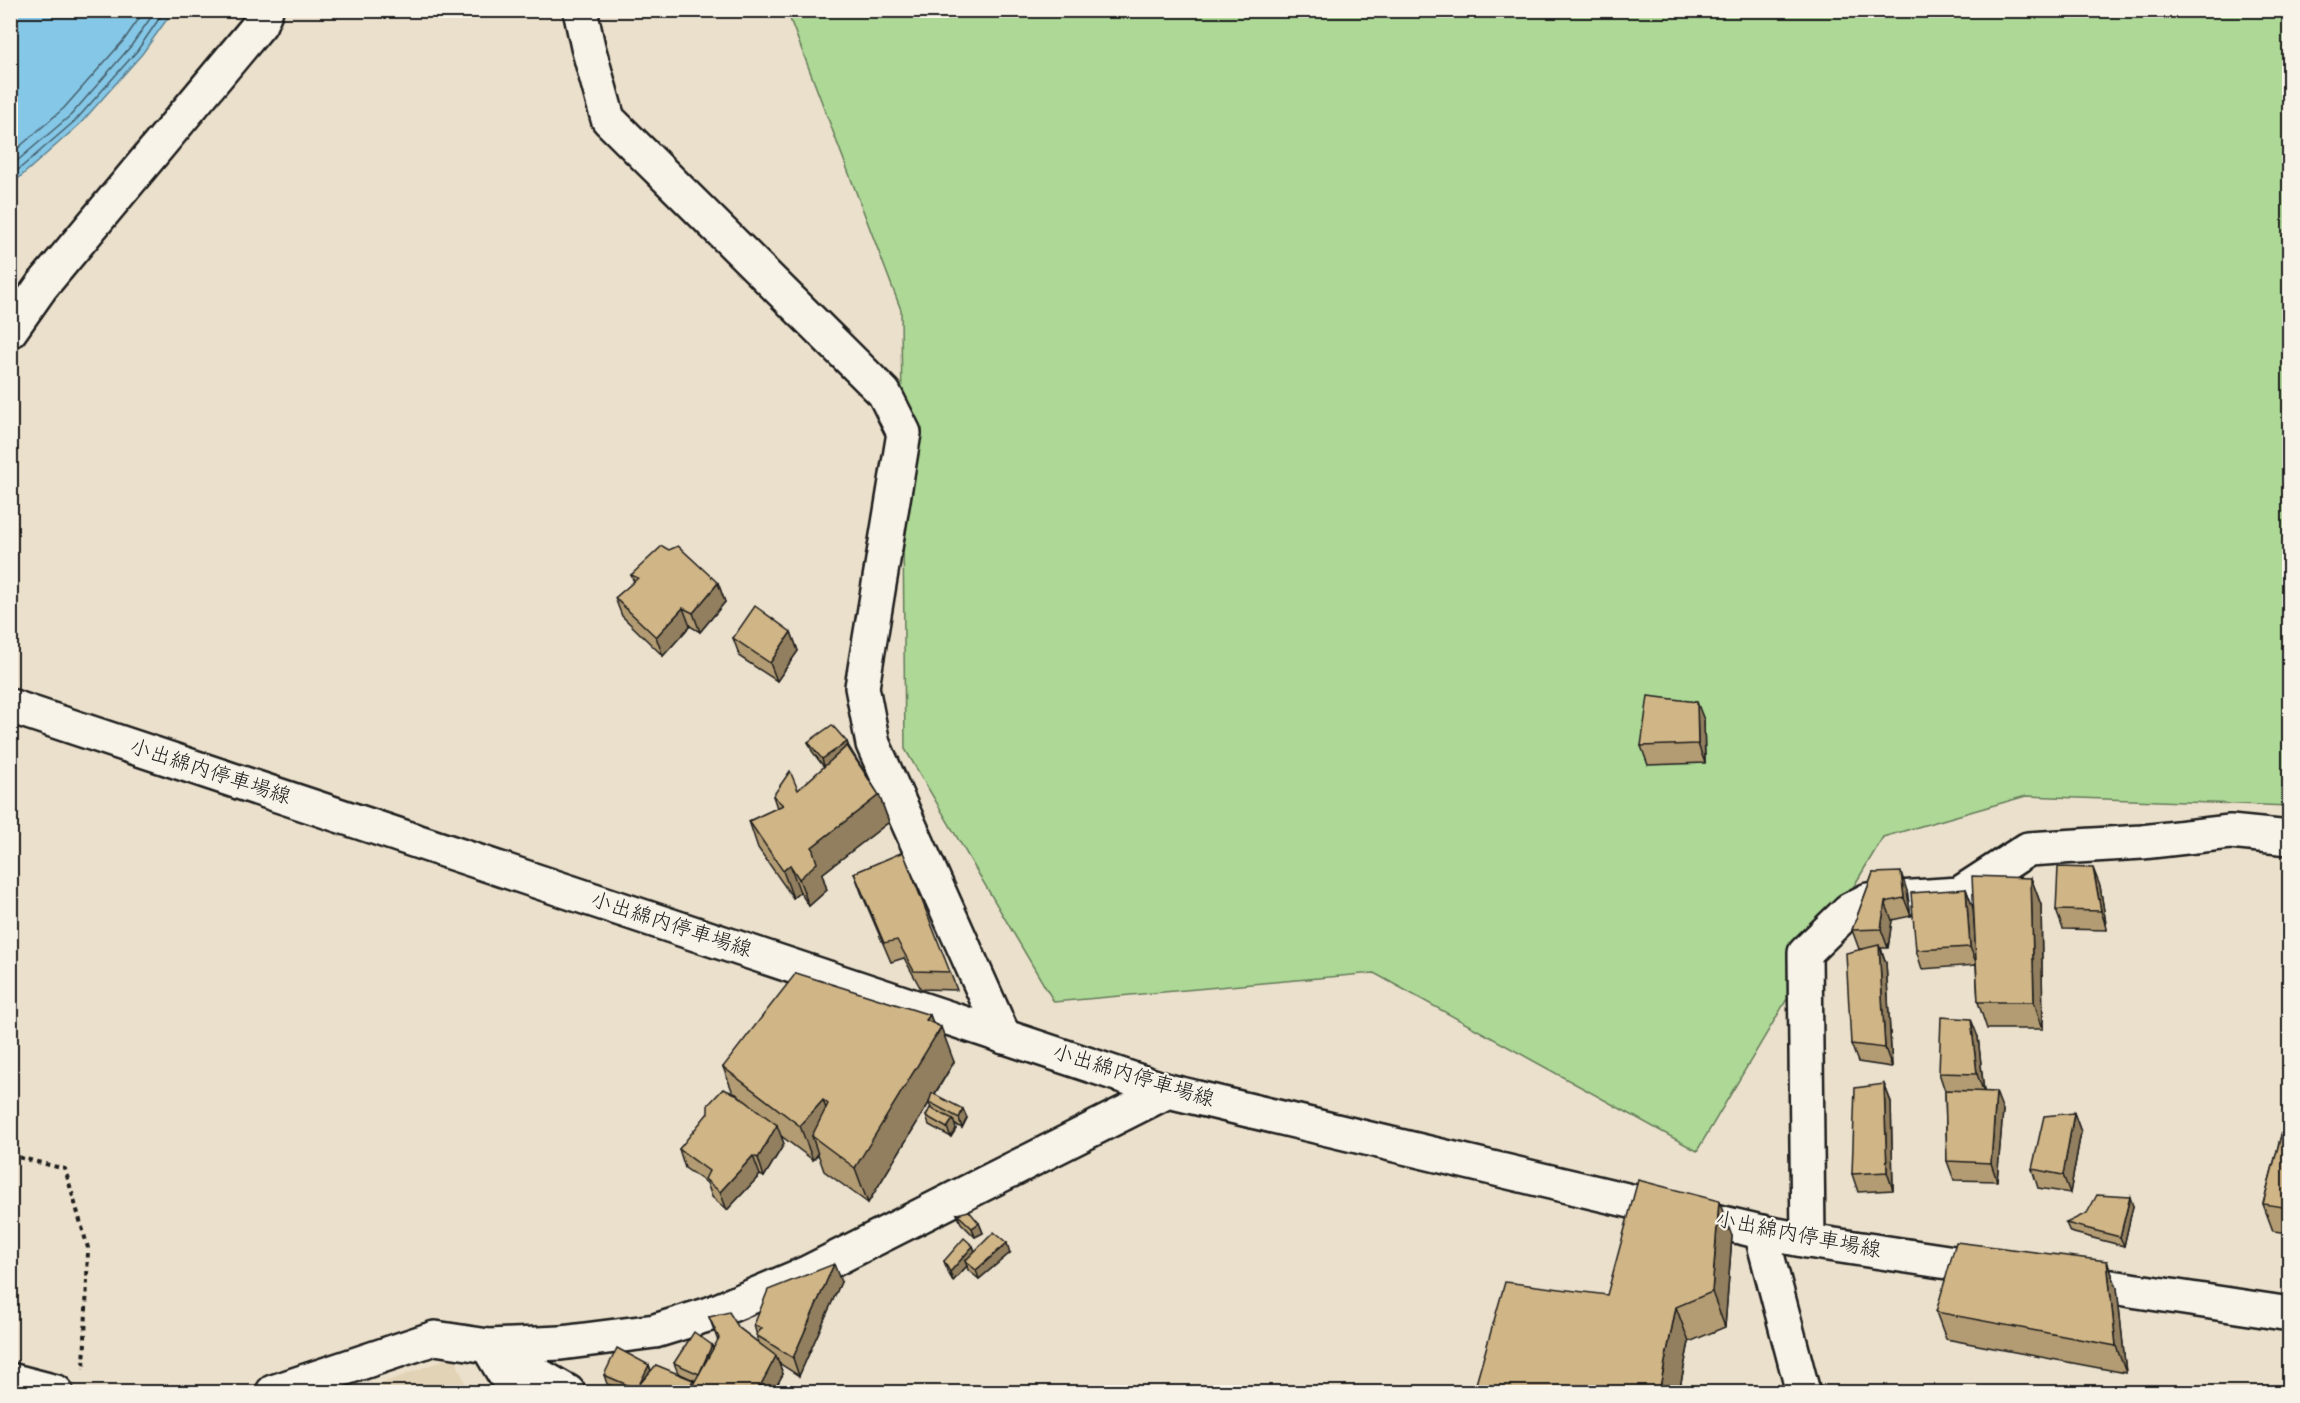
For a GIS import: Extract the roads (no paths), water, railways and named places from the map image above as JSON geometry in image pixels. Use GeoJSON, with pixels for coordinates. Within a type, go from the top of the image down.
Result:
{"type":"FeatureCollection","features":[{"type":"Feature","properties":{"kind":"street"},"geometry":{"type":"LineString","coordinates":[[10,331],[41,287],[260,24],[266,10]]}},
{"type":"Feature","properties":{"kind":"street"},"geometry":{"type":"LineString","coordinates":[[580,10],[608,119],[884,393],[904,433],[862,687],[873,744],[1004,1037]]}},
{"type":"Feature","properties":{"kind":"street","name":"小出綿内停車場線"},"geometry":{"type":"LineString","coordinates":[[10,706],[1168,1091],[1761,1232],[2289,1314]]}},
{"type":"Feature","properties":{"kind":"street"},"geometry":{"type":"LineString","coordinates":[[1808,1241],[1805,953],[1849,910],[1868,900],[1959,894],[2028,849],[2142,842],[2230,832],[2289,838]]}},
{"type":"Feature","properties":{"kind":"street"},"geometry":{"type":"LineString","coordinates":[[273,1392],[435,1338],[488,1346],[561,1343],[656,1331],[710,1314],[807,1273],[1168,1091]]}},
{"type":"Feature","properties":{"kind":"street"},"geometry":{"type":"LineString","coordinates":[[1761,1232],[1803,1392]]}},
{"type":"Feature","properties":{"kind":"street"},"geometry":{"type":"LineString","coordinates":[[488,1346],[515,1392]]}},
{"type":"Feature","properties":{"kind":"street"},"geometry":{"type":"LineString","coordinates":[[488,1346],[568,1392]]}},
{"type":"Feature","properties":{"kind":"street"},"geometry":{"type":"LineString","coordinates":[[10,1380],[70,1387]]}},
{"type":"Feature","properties":{"kind":"water"},"geometry":{"type":"Polygon","coordinates":[[[11,10],[173,11],[142,54],[80,124],[11,185],[11,10]]]}}]}
